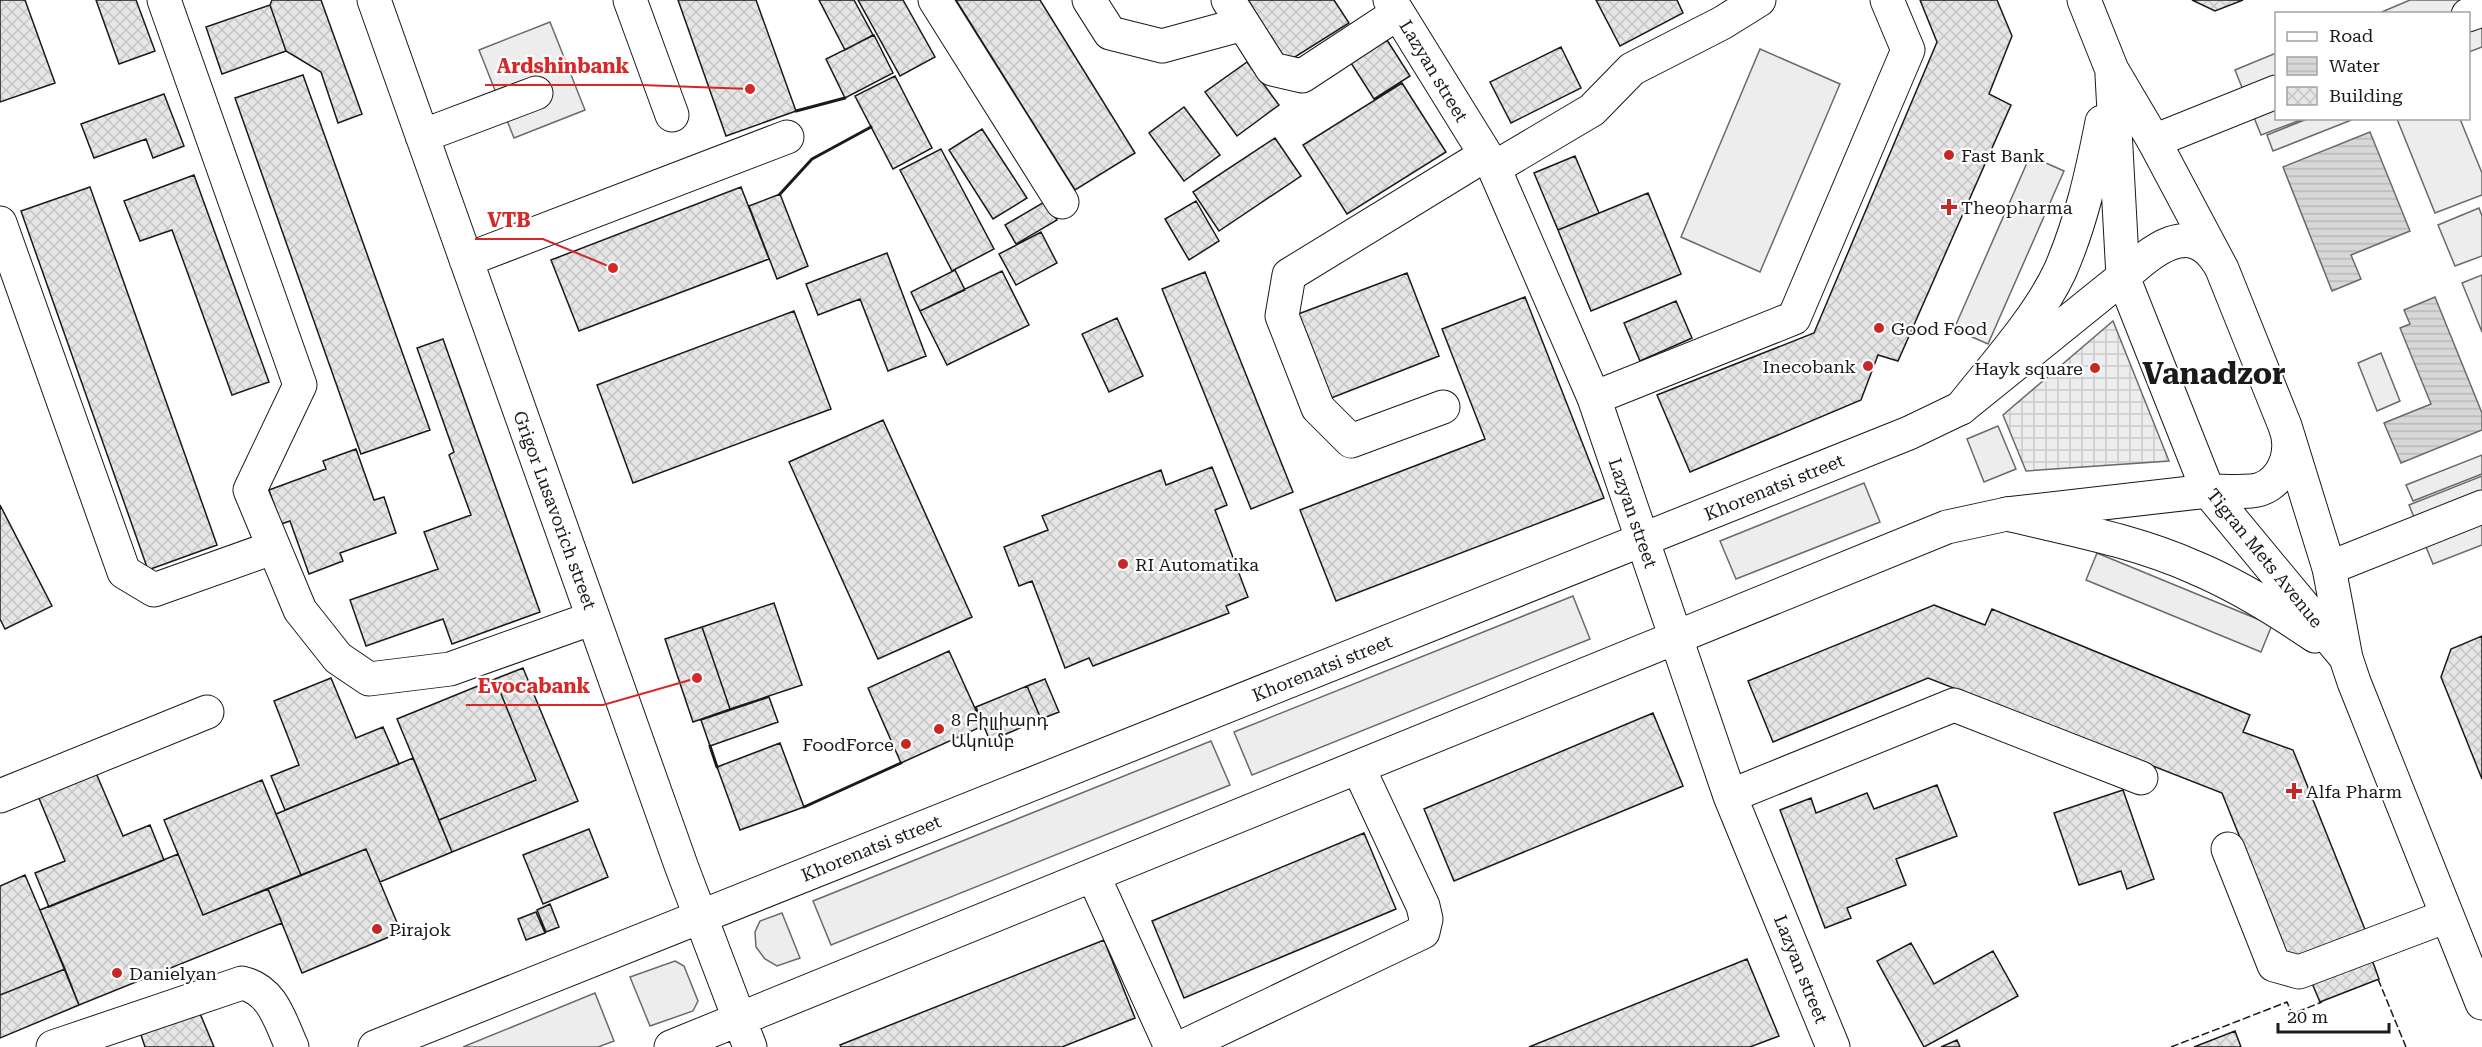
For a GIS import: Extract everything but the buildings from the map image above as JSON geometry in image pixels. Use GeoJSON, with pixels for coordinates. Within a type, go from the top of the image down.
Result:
{"type":"FeatureCollection","features":[{"type":"Feature","properties":{"kind":"street"},"geometry":{"type":"LineString","coordinates":[[164,0],[300,385],[249,490],[300,610],[338,658],[369,679],[450,669],[593,618]]}},
{"type":"Feature","properties":{"kind":"street","name":"Grigor Lusavorich street"},"geometry":{"type":"LineString","coordinates":[[374,0],[700,917],[744,1033]]}},
{"type":"Feature","properties":{"kind":"street"},"geometry":{"type":"LineString","coordinates":[[630,0],[672,115]]}},
{"type":"Feature","properties":{"kind":"street"},"geometry":{"type":"LineString","coordinates":[[934,0],[1062,202]]}},
{"type":"Feature","properties":{"kind":"street"},"geometry":{"type":"LineString","coordinates":[[1089,0],[1110,33],[1162,46],[1236,12],[1272,69],[1302,76],[1394,7]]}},
{"type":"Feature","properties":{"kind":"street"},"geometry":{"type":"LineString","coordinates":[[1443,407],[1352,441],[1318,408],[1282,316],[1289,275],[1490,161],[1592,110],[1632,69],[1722,23],[1759,0]]}},
{"type":"Feature","properties":{"kind":"street"},"geometry":{"type":"LineString","coordinates":[[1594,398],[1794,318],[1908,50],[1887,0]]}},
{"type":"Feature","properties":{"kind":"street","name":"Tigran Mets Avenue"},"geometry":{"type":"LineString","coordinates":[[2084,0],[2112,70],[2154,141],[2222,269],[2285,426],[2329,568],[2346,658],[2482,1003]]}},
{"type":"Feature","properties":{"kind":"street","name":"Lazyan street"},"geometry":{"type":"LineString","coordinates":[[1394,7],[1490,161],[1594,398],[1730,796],[1832,1047]]}},
{"type":"Feature","properties":{"kind":"street"},"geometry":{"type":"LineString","coordinates":[[1961,408],[2028,322],[2059,272],[2088,193],[2112,70]]}},
{"type":"Feature","properties":{"kind":"street","name":"Tigran Mets Avenue"},"geometry":{"type":"LineString","coordinates":[[2112,70],[2122,277],[2208,491],[2346,658]]}},
{"type":"Feature","properties":{"kind":"street"},"geometry":{"type":"LineString","coordinates":[[422,136],[536,93]]}},
{"type":"Feature","properties":{"kind":"street"},"geometry":{"type":"LineString","coordinates":[[2154,141],[2275,93]]}},
{"type":"Feature","properties":{"kind":"street"},"geometry":{"type":"LineString","coordinates":[[466,260],[787,137]]}},
{"type":"Feature","properties":{"kind":"street"},"geometry":{"type":"LineString","coordinates":[[0,223],[124,572],[154,590],[273,548]]}},
{"type":"Feature","properties":{"kind":"street","name":"Khorenatsi street"},"geometry":{"type":"LineString","coordinates":[[375,1047],[1910,433],[1961,408],[2151,251],[2163,245],[2175,241],[2189,242],[2203,247],[2214,256],[2222,269]]}},
{"type":"Feature","properties":{"kind":"street"},"geometry":{"type":"LineString","coordinates":[[671,1047],[744,1033],[1093,875],[1947,527],[2007,514],[2208,491],[2253,491],[2267,486],[2279,477],[2286,465],[2289,452],[2285,426]]}},
{"type":"Feature","properties":{"kind":"street"},"geometry":{"type":"LineString","coordinates":[[2329,568],[2482,507]]}},
{"type":"Feature","properties":{"kind":"street"},"geometry":{"type":"LineString","coordinates":[[2007,514],[2116,540],[2195,567],[2261,599],[2346,658]]}},
{"type":"Feature","properties":{"kind":"street"},"geometry":{"type":"LineString","coordinates":[[1730,796],[1954,705],[2141,778]]}},
{"type":"Feature","properties":{"kind":"street"},"geometry":{"type":"LineString","coordinates":[[0,796],[207,712]]}},
{"type":"Feature","properties":{"kind":"street"},"geometry":{"type":"LineString","coordinates":[[1182,1047],[1422,932],[1426,919],[1423,906],[1358,767]]}},
{"type":"Feature","properties":{"kind":"street"},"geometry":{"type":"LineString","coordinates":[[2228,849],[2274,964],[2299,972],[2447,915]]}},
{"type":"Feature","properties":{"kind":"street"},"geometry":{"type":"LineString","coordinates":[[1093,875],[1171,1047]]}},
{"type":"Feature","properties":{"kind":"street"},"geometry":{"type":"LineString","coordinates":[[53,1047],[242,984],[254,986],[271,1000],[292,1047]]}},
{"type":"Feature","properties":{"kind":"shaded area"},"geometry":{"type":"Polygon","coordinates":[[[2410,0],[2482,0],[2482,47],[2470,52],[2470,12],[2382,12],[2410,0]]]}},
{"type":"Feature","properties":{"kind":"shaded area"},"geometry":{"type":"Polygon","coordinates":[[[550,22],[585,110],[514,138],[479,50],[550,22]]]}},
{"type":"Feature","properties":{"kind":"shaded area"},"geometry":{"type":"Polygon","coordinates":[[[1760,49],[1840,84],[1760,272],[1681,237],[1760,49]]]}},
{"type":"Feature","properties":{"kind":"shaded area"},"geometry":{"type":"Polygon","coordinates":[[[2275,53],[2275,120],[2300,120],[2261,135],[2235,70],[2275,53]]]}},
{"type":"Feature","properties":{"kind":"shaded area"},"geometry":{"type":"Polygon","coordinates":[[[2304,120],[2351,120],[2273,151],[2267,135],[2304,120]]]}},
{"type":"Feature","properties":{"kind":"shaded area"},"geometry":{"type":"Polygon","coordinates":[[[2397,120],[2460,120],[2482,173],[2482,195],[2435,213],[2397,120]]]}},
{"type":"Feature","properties":{"kind":"shaded area"},"geometry":{"type":"Polygon","coordinates":[[[2030,156],[2064,171],[1988,344],[1954,329],[2030,156]]]}},
{"type":"Feature","properties":{"kind":"shaded area"},"geometry":{"type":"Polygon","coordinates":[[[2479,208],[2482,216],[2482,256],[2455,266],[2438,225],[2479,208]]]}},
{"type":"Feature","properties":{"kind":"shaded area"},"geometry":{"type":"Polygon","coordinates":[[[2482,275],[2482,332],[2462,283],[2482,275]]]}},
{"type":"Feature","properties":{"kind":"shaded area","name":"Hayk square"},"geometry":{"type":"Polygon","coordinates":[[[2113,321],[2169,461],[2026,471],[2003,415],[2113,321]]]}},
{"type":"Feature","properties":{"kind":"shaded area"},"geometry":{"type":"Polygon","coordinates":[[[2381,353],[2400,401],[2377,411],[2358,363],[2381,353]]]}},
{"type":"Feature","properties":{"kind":"shaded area"},"geometry":{"type":"Polygon","coordinates":[[[1998,426],[2016,469],[1984,482],[1967,439],[1998,426]]]}},
{"type":"Feature","properties":{"kind":"shaded area"},"geometry":{"type":"Polygon","coordinates":[[[2482,455],[2482,474],[2413,501],[2406,485],[2482,455]]]}},
{"type":"Feature","properties":{"kind":"shaded area"},"geometry":{"type":"Polygon","coordinates":[[[2482,476],[2482,545],[2433,564],[2409,505],[2482,476]]]}},
{"type":"Feature","properties":{"kind":"shaded area"},"geometry":{"type":"Polygon","coordinates":[[[1864,483],[1880,522],[1736,579],[1720,541],[1864,483]]]}},
{"type":"Feature","properties":{"kind":"shaded area"},"geometry":{"type":"Polygon","coordinates":[[[2097,553],[2272,625],[2261,652],[2086,580],[2097,553]]]}},
{"type":"Feature","properties":{"kind":"shaded area"},"geometry":{"type":"Polygon","coordinates":[[[1573,596],[1590,639],[1252,775],[1234,732],[1573,596]]]}},
{"type":"Feature","properties":{"kind":"shaded area"},"geometry":{"type":"Polygon","coordinates":[[[1211,741],[1230,785],[831,945],[813,901],[1211,741]]]}},
{"type":"Feature","properties":{"kind":"shaded area"},"geometry":{"type":"Polygon","coordinates":[[[782,913],[800,958],[777,966],[765,959],[756,947],[755,932],[760,921],[782,913]]]}},
{"type":"Feature","properties":{"kind":"shaded area"},"geometry":{"type":"Polygon","coordinates":[[[675,961],[684,966],[698,1001],[693,1011],[650,1026],[630,977],[675,961]]]}},
{"type":"Feature","properties":{"kind":"shaded area"},"geometry":{"type":"Polygon","coordinates":[[[595,993],[614,1041],[598,1047],[463,1047],[595,993]]]}},
{"type":"Feature","properties":{"kind":"water"},"geometry":{"type":"Polygon","coordinates":[[[2370,132],[2410,231],[2351,255],[2361,279],[2332,291],[2283,167],[2370,132]]]}},
{"type":"Feature","properties":{"kind":"water"},"geometry":{"type":"Polygon","coordinates":[[[2435,297],[2482,413],[2482,430],[2401,463],[2384,423],[2431,404],[2400,328],[2410,324],[2404,310],[2435,297]]]}},
{"type":"Feature","properties":{"kind":"fence"},"geometry":{"type":"LineString","coordinates":[[2378,979],[2406,1047]]}},
{"type":"Feature","properties":{"kind":"fence"},"geometry":{"type":"LineString","coordinates":[[2171,1047],[2287,1002],[2292,1014],[2322,1002]]}},
{"type":"Feature","properties":{"kind":"wall"},"geometry":{"type":"LineString","coordinates":[[796,111],[845,98]]}},
{"type":"Feature","properties":{"kind":"wall"},"geometry":{"type":"LineString","coordinates":[[780,194],[812,159],[871,127]]}},
{"type":"Feature","properties":{"kind":"wall"},"geometry":{"type":"LineString","coordinates":[[710,746],[717,767]]}},
{"type":"Feature","properties":{"kind":"wall"},"geometry":{"type":"LineString","coordinates":[[804,807],[901,763]]}},
{"type":"Feature","properties":{"kind":"place","name":"Ardshinbank"},"geometry":{"type":"Point","coordinates":[750,89]}},
{"type":"Feature","properties":{"kind":"place","name":"Fast Bank"},"geometry":{"type":"Point","coordinates":[1949,155]}},
{"type":"Feature","properties":{"kind":"place","name":"Theopharma"},"geometry":{"type":"Point","coordinates":[1949,207]}},
{"type":"Feature","properties":{"kind":"place","name":"VTB"},"geometry":{"type":"Point","coordinates":[613,268]}},
{"type":"Feature","properties":{"kind":"place","name":"Good Food"},"geometry":{"type":"Point","coordinates":[1879,328]}},
{"type":"Feature","properties":{"kind":"place","name":"Inecobank"},"geometry":{"type":"Point","coordinates":[1868,366]}},
{"type":"Feature","properties":{"kind":"place","name":"Hayk square"},"geometry":{"type":"Point","coordinates":[2095,368]}},
{"type":"Feature","properties":{"kind":"place","name":"RI Automatika"},"geometry":{"type":"Point","coordinates":[1123,564]}},
{"type":"Feature","properties":{"kind":"place","name":"Evocabank"},"geometry":{"type":"Point","coordinates":[697,678]}},
{"type":"Feature","properties":{"kind":"place","name":"8 Բիլլիարդ Ակումբ"},"geometry":{"type":"Point","coordinates":[939,729]}},
{"type":"Feature","properties":{"kind":"place","name":"FoodForce"},"geometry":{"type":"Point","coordinates":[906,744]}},
{"type":"Feature","properties":{"kind":"place","name":"Alfa Pharm"},"geometry":{"type":"Point","coordinates":[2294,791]}},
{"type":"Feature","properties":{"kind":"place","name":"Pirajok"},"geometry":{"type":"Point","coordinates":[377,929]}},
{"type":"Feature","properties":{"kind":"place","name":"Danielyan"},"geometry":{"type":"Point","coordinates":[117,973]}},
{"type":"Feature","properties":{"kind":"district","name":"Vanadzor"},"geometry":{"type":"Point","coordinates":[2214,373]}}]}
